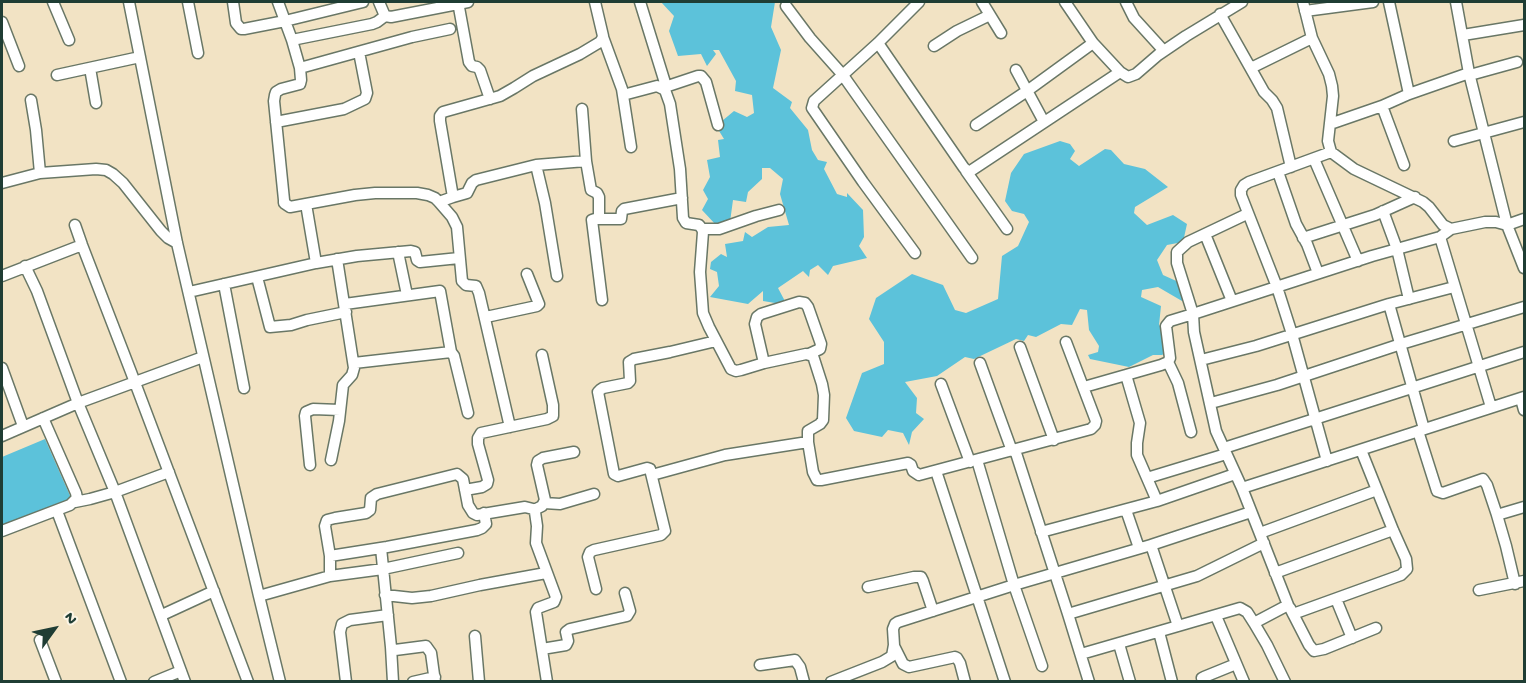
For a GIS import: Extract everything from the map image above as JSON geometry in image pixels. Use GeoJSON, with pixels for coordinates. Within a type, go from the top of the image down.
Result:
{"type":"FeatureCollection","features":[{"type":"Feature","properties":{"kind":"street"},"geometry":{"type":"LineString","coordinates":[[53,2],[69,40]]}},
{"type":"Feature","properties":{"kind":"street"},"geometry":{"type":"LineString","coordinates":[[129,2],[177,243],[280,681]]}},
{"type":"Feature","properties":{"kind":"street"},"geometry":{"type":"LineString","coordinates":[[188,2],[198,52]]}},
{"type":"Feature","properties":{"kind":"street"},"geometry":{"type":"LineString","coordinates":[[233,2],[236,23],[244,30],[363,2]]}},
{"type":"Feature","properties":{"kind":"street"},"geometry":{"type":"LineString","coordinates":[[278,2],[292,40],[301,80],[300,84],[281,89],[275,95],[284,203],[290,207],[375,193],[417,193],[435,198],[457,227],[462,281],[466,285],[476,286],[486,317],[510,427]]}},
{"type":"Feature","properties":{"kind":"street"},"geometry":{"type":"LineString","coordinates":[[379,2],[385,16]]}},
{"type":"Feature","properties":{"kind":"street"},"geometry":{"type":"LineString","coordinates":[[292,40],[372,24],[385,16],[391,17],[461,2],[469,62],[480,70],[490,99]]}},
{"type":"Feature","properties":{"kind":"street"},"geometry":{"type":"LineString","coordinates":[[595,2],[603,37],[620,82],[631,147]]}},
{"type":"Feature","properties":{"kind":"street"},"geometry":{"type":"LineString","coordinates":[[640,2],[670,104],[680,169],[684,221],[699,225],[702,229],[700,272],[701,302],[705,319],[729,366],[733,370],[741,370],[809,354],[820,349],[821,344],[805,303],[799,302],[761,314],[757,317],[755,324],[764,363]]}},
{"type":"Feature","properties":{"kind":"street"},"geometry":{"type":"LineString","coordinates":[[915,253],[812,108],[814,101],[878,43],[918,2]]}},
{"type":"Feature","properties":{"kind":"street"},"geometry":{"type":"LineString","coordinates":[[982,2],[1001,33]]}},
{"type":"Feature","properties":{"kind":"street"},"geometry":{"type":"LineString","coordinates":[[1065,2],[1093,43],[1124,76],[1131,77],[1164,51],[1242,2]]}},
{"type":"Feature","properties":{"kind":"street"},"geometry":{"type":"LineString","coordinates":[[1126,2],[1134,18],[1164,51]]}},
{"type":"Feature","properties":{"kind":"street"},"geometry":{"type":"LineString","coordinates":[[1373,2],[1304,6],[1312,38],[1329,74],[1332,86],[1328,141],[1331,152],[1354,169],[1415,197],[1429,207],[1443,225],[1451,229]]}},
{"type":"Feature","properties":{"kind":"street"},"geometry":{"type":"LineString","coordinates":[[1389,2],[1409,94]]}},
{"type":"Feature","properties":{"kind":"street"},"geometry":{"type":"LineString","coordinates":[[1456,2],[1470,74],[1507,225],[1524,268]]}},
{"type":"Feature","properties":{"kind":"street"},"geometry":{"type":"LineString","coordinates":[[786,6],[810,38],[842,74],[972,258]]}},
{"type":"Feature","properties":{"kind":"street"},"geometry":{"type":"LineString","coordinates":[[1220,14],[1264,92],[1277,108],[1291,167]]}},
{"type":"Feature","properties":{"kind":"street"},"geometry":{"type":"LineString","coordinates":[[934,45],[990,15]]}},
{"type":"Feature","properties":{"kind":"street"},"geometry":{"type":"LineString","coordinates":[[2,22],[19,66]]}},
{"type":"Feature","properties":{"kind":"street"},"geometry":{"type":"LineString","coordinates":[[1463,35],[1524,25]]}},
{"type":"Feature","properties":{"kind":"street"},"geometry":{"type":"LineString","coordinates":[[300,68],[450,29]]}},
{"type":"Feature","properties":{"kind":"street"},"geometry":{"type":"LineString","coordinates":[[453,197],[440,121],[443,112],[508,92],[533,76],[580,54],[600,42],[603,37]]}},
{"type":"Feature","properties":{"kind":"street"},"geometry":{"type":"LineString","coordinates":[[1251,68],[1312,38]]}},
{"type":"Feature","properties":{"kind":"street"},"geometry":{"type":"LineString","coordinates":[[878,43],[1007,229]]}},
{"type":"Feature","properties":{"kind":"street"},"geometry":{"type":"LineString","coordinates":[[976,125],[1093,43]]}},
{"type":"Feature","properties":{"kind":"street"},"geometry":{"type":"LineString","coordinates":[[276,122],[333,112],[365,99],[367,93],[359,52]]}},
{"type":"Feature","properties":{"kind":"street"},"geometry":{"type":"LineString","coordinates":[[57,75],[141,57]]}},
{"type":"Feature","properties":{"kind":"street"},"geometry":{"type":"LineString","coordinates":[[1330,124],[1409,94],[1470,74],[1517,62]]}},
{"type":"Feature","properties":{"kind":"street"},"geometry":{"type":"LineString","coordinates":[[90,68],[96,103]]}},
{"type":"Feature","properties":{"kind":"street"},"geometry":{"type":"LineString","coordinates":[[1016,70],[1044,122]]}},
{"type":"Feature","properties":{"kind":"street"},"geometry":{"type":"LineString","coordinates":[[966,171],[972,171],[1120,72]]}},
{"type":"Feature","properties":{"kind":"street"},"geometry":{"type":"LineString","coordinates":[[623,95],[657,86],[664,87],[702,76],[706,82],[718,125]]}},
{"type":"Feature","properties":{"kind":"street"},"geometry":{"type":"LineString","coordinates":[[31,100],[40,173]]}},
{"type":"Feature","properties":{"kind":"street"},"geometry":{"type":"LineString","coordinates":[[1382,106],[1404,165]]}},
{"type":"Feature","properties":{"kind":"street"},"geometry":{"type":"LineString","coordinates":[[582,109],[586,160],[591,190],[598,194],[599,219]]}},
{"type":"Feature","properties":{"kind":"street"},"geometry":{"type":"LineString","coordinates":[[1454,141],[1524,122]]}},
{"type":"Feature","properties":{"kind":"street"},"geometry":{"type":"LineString","coordinates":[[1326,461],[1292,334],[1277,287],[1247,214],[1241,190],[1250,182],[1331,152]]}},
{"type":"Feature","properties":{"kind":"street"},"geometry":{"type":"LineString","coordinates":[[1314,159],[1358,261]]}},
{"type":"Feature","properties":{"kind":"street"},"geometry":{"type":"LineString","coordinates":[[439,202],[467,193],[476,180],[536,165],[586,160]]}},
{"type":"Feature","properties":{"kind":"street"},"geometry":{"type":"LineString","coordinates":[[536,165],[557,276]]}},
{"type":"Feature","properties":{"kind":"street"},"geometry":{"type":"LineString","coordinates":[[2,183],[40,173],[106,170],[123,183],[160,231],[177,243]]}},
{"type":"Feature","properties":{"kind":"street"},"geometry":{"type":"LineString","coordinates":[[1278,172],[1296,224],[1318,273]]}},
{"type":"Feature","properties":{"kind":"street"},"geometry":{"type":"LineString","coordinates":[[1304,238],[1383,211],[1415,197]]}},
{"type":"Feature","properties":{"kind":"street"},"geometry":{"type":"LineString","coordinates":[[602,300],[591,222],[593,219],[621,219],[624,209],[682,198]]}},
{"type":"Feature","properties":{"kind":"street"},"geometry":{"type":"LineString","coordinates":[[306,204],[316,263]]}},
{"type":"Feature","properties":{"kind":"street"},"geometry":{"type":"LineString","coordinates":[[702,229],[720,229],[779,210]]}},
{"type":"Feature","properties":{"kind":"street"},"geometry":{"type":"LineString","coordinates":[[1383,211],[1397,249],[1409,299]]}},
{"type":"Feature","properties":{"kind":"street"},"geometry":{"type":"LineString","coordinates":[[1247,214],[1183,245],[1177,252],[1176,258],[1193,314],[1194,332],[1216,431],[1242,488],[1275,573],[1308,645],[1314,651],[1324,649],[1376,628]]}},
{"type":"Feature","properties":{"kind":"street"},"geometry":{"type":"LineString","coordinates":[[1191,432],[1178,383],[1168,362],[1170,358],[1166,327],[1170,321],[1318,273],[1440,237],[1451,229],[1485,222],[1507,225],[1524,219]]}},
{"type":"Feature","properties":{"kind":"street"},"geometry":{"type":"LineString","coordinates":[[75,225],[248,681]]}},
{"type":"Feature","properties":{"kind":"street"},"geometry":{"type":"LineString","coordinates":[[1205,234],[1232,302]]}},
{"type":"Feature","properties":{"kind":"street"},"geometry":{"type":"LineString","coordinates":[[1440,237],[1491,407]]}},
{"type":"Feature","properties":{"kind":"street"},"geometry":{"type":"LineString","coordinates":[[2,276],[82,245]]}},
{"type":"Feature","properties":{"kind":"street"},"geometry":{"type":"LineString","coordinates":[[189,292],[316,263],[366,255],[413,251],[420,262],[459,258]]}},
{"type":"Feature","properties":{"kind":"street"},"geometry":{"type":"LineString","coordinates":[[399,252],[407,295]]}},
{"type":"Feature","properties":{"kind":"street"},"geometry":{"type":"LineString","coordinates":[[331,460],[343,385],[352,375],[354,368],[337,259]]}},
{"type":"Feature","properties":{"kind":"street"},"geometry":{"type":"LineString","coordinates":[[25,266],[37,291],[78,403],[115,492],[183,676],[154,681]]}},
{"type":"Feature","properties":{"kind":"street"},"geometry":{"type":"LineString","coordinates":[[486,317],[539,304],[527,274]]}},
{"type":"Feature","properties":{"kind":"street"},"geometry":{"type":"LineString","coordinates":[[257,277],[270,327],[294,325],[345,308],[407,295],[437,291],[441,293],[451,352],[454,356],[468,413]]}},
{"type":"Feature","properties":{"kind":"street"},"geometry":{"type":"LineString","coordinates":[[224,284],[244,388]]}},
{"type":"Feature","properties":{"kind":"street"},"geometry":{"type":"LineString","coordinates":[[1201,360],[1454,287]]}},
{"type":"Feature","properties":{"kind":"street"},"geometry":{"type":"LineString","coordinates":[[1389,304],[1437,491],[1443,493],[1483,479],[1520,582],[1479,590]]}},
{"type":"Feature","properties":{"kind":"street"},"geometry":{"type":"LineString","coordinates":[[1211,403],[1277,385],[1524,307]]}},
{"type":"Feature","properties":{"kind":"street"},"geometry":{"type":"LineString","coordinates":[[596,589],[588,557],[590,552],[663,534],[664,527],[649,468],[618,476],[614,474],[598,393],[603,388],[628,383],[630,381],[629,362],[634,358],[716,341]]}},
{"type":"Feature","properties":{"kind":"street"},"geometry":{"type":"LineString","coordinates":[[809,354],[813,356],[817,366],[824,395],[823,420],[808,431],[813,472],[817,480],[821,480],[908,463],[916,474],[924,474],[1091,429],[1096,421],[1066,342]]}},
{"type":"Feature","properties":{"kind":"street"},"geometry":{"type":"LineString","coordinates":[[1020,347],[1054,440]]}},
{"type":"Feature","properties":{"kind":"street"},"geometry":{"type":"LineString","coordinates":[[354,363],[451,352]]}},
{"type":"Feature","properties":{"kind":"street"},"geometry":{"type":"LineString","coordinates":[[1147,478],[1316,419],[1524,352]]}},
{"type":"Feature","properties":{"kind":"street"},"geometry":{"type":"LineString","coordinates":[[465,490],[482,487],[488,480],[478,444],[479,435],[553,416],[553,405],[542,355]]}},
{"type":"Feature","properties":{"kind":"street"},"geometry":{"type":"LineString","coordinates":[[2,436],[78,403],[203,357]]}},
{"type":"Feature","properties":{"kind":"street"},"geometry":{"type":"LineString","coordinates":[[1084,387],[1168,362]]}},
{"type":"Feature","properties":{"kind":"street"},"geometry":{"type":"LineString","coordinates":[[980,363],[1014,451],[1089,681]]}},
{"type":"Feature","properties":{"kind":"street"},"geometry":{"type":"LineString","coordinates":[[2,368],[23,426]]}},
{"type":"Feature","properties":{"kind":"street"},"geometry":{"type":"LineString","coordinates":[[1126,375],[1140,423],[1136,449],[1157,501]]}},
{"type":"Feature","properties":{"kind":"street"},"geometry":{"type":"LineString","coordinates":[[941,384],[973,461],[1042,666]]}},
{"type":"Feature","properties":{"kind":"street"},"geometry":{"type":"LineString","coordinates":[[1242,488],[1522,398],[1524,410]]}},
{"type":"Feature","properties":{"kind":"street"},"geometry":{"type":"LineString","coordinates":[[310,465],[306,412],[313,409],[340,410]]}},
{"type":"Feature","properties":{"kind":"street"},"geometry":{"type":"LineString","coordinates":[[43,418],[76,493],[75,502]]}},
{"type":"Feature","properties":{"kind":"street"},"geometry":{"type":"LineString","coordinates":[[652,475],[725,455],[808,442]]}},
{"type":"Feature","properties":{"kind":"street"},"geometry":{"type":"LineString","coordinates":[[1254,623],[1291,610],[1336,599],[1404,573],[1407,569],[1407,564],[1361,450]]}},
{"type":"Feature","properties":{"kind":"street"},"geometry":{"type":"LineString","coordinates":[[534,510],[542,506],[545,500],[538,461],[573,452]]}},
{"type":"Feature","properties":{"kind":"street"},"geometry":{"type":"LineString","coordinates":[[936,471],[1005,681]]}},
{"type":"Feature","properties":{"kind":"street"},"geometry":{"type":"LineString","coordinates":[[2,531],[75,502],[115,492],[169,472]]}},
{"type":"Feature","properties":{"kind":"street"},"geometry":{"type":"LineString","coordinates":[[330,576],[330,556],[325,526],[327,520],[366,513],[370,510],[370,501],[373,496],[457,474],[463,478],[470,511],[473,513],[529,507],[534,510],[537,526],[536,543],[556,597],[554,602],[538,608],[536,612],[548,681]]}},
{"type":"Feature","properties":{"kind":"street"},"geometry":{"type":"LineString","coordinates":[[1041,532],[1157,501],[1235,474]]}},
{"type":"Feature","properties":{"kind":"street"},"geometry":{"type":"LineString","coordinates":[[1068,614],[1206,572],[1262,538],[1377,490]]}},
{"type":"Feature","properties":{"kind":"street"},"geometry":{"type":"LineString","coordinates":[[544,503],[560,504],[594,494]]}},
{"type":"Feature","properties":{"kind":"street"},"geometry":{"type":"LineString","coordinates":[[1497,515],[1524,507]]}},
{"type":"Feature","properties":{"kind":"street"},"geometry":{"type":"LineString","coordinates":[[1126,510],[1139,548]]}},
{"type":"Feature","properties":{"kind":"street"},"geometry":{"type":"LineString","coordinates":[[57,511],[121,681]]}},
{"type":"Feature","properties":{"kind":"street"},"geometry":{"type":"LineString","coordinates":[[831,681],[889,658],[894,651],[893,629],[898,622],[1251,512]]}},
{"type":"Feature","properties":{"kind":"street"},"geometry":{"type":"LineString","coordinates":[[330,556],[482,528],[486,524],[484,513]]}},
{"type":"Feature","properties":{"kind":"street"},"geometry":{"type":"LineString","coordinates":[[1275,573],[1392,530]]}},
{"type":"Feature","properties":{"kind":"street"},"geometry":{"type":"LineString","coordinates":[[1151,545],[1178,626]]}},
{"type":"Feature","properties":{"kind":"street"},"geometry":{"type":"LineString","coordinates":[[381,548],[393,681]]}},
{"type":"Feature","properties":{"kind":"street"},"geometry":{"type":"LineString","coordinates":[[259,596],[330,576],[383,569],[458,554]]}},
{"type":"Feature","properties":{"kind":"street"},"geometry":{"type":"LineString","coordinates":[[385,595],[412,598],[431,597],[546,573]]}},
{"type":"Feature","properties":{"kind":"street"},"geometry":{"type":"LineString","coordinates":[[868,587],[921,577],[933,611]]}},
{"type":"Feature","properties":{"kind":"street"},"geometry":{"type":"LineString","coordinates":[[162,615],[214,591]]}},
{"type":"Feature","properties":{"kind":"street"},"geometry":{"type":"LineString","coordinates":[[542,649],[566,645],[568,641],[566,632],[570,629],[627,616],[630,611],[625,593]]}},
{"type":"Feature","properties":{"kind":"street"},"geometry":{"type":"LineString","coordinates":[[1336,599],[1352,638]]}},
{"type":"Feature","properties":{"kind":"street"},"geometry":{"type":"LineString","coordinates":[[1081,654],[1240,608],[1247,612],[1254,623],[1285,681]]}},
{"type":"Feature","properties":{"kind":"street"},"geometry":{"type":"LineString","coordinates":[[346,681],[340,632],[342,624],[350,620],[388,615]]}},
{"type":"Feature","properties":{"kind":"street"},"geometry":{"type":"LineString","coordinates":[[1216,616],[1244,681]]}},
{"type":"Feature","properties":{"kind":"street"},"geometry":{"type":"LineString","coordinates":[[1159,632],[1172,681]]}},
{"type":"Feature","properties":{"kind":"street"},"geometry":{"type":"LineString","coordinates":[[475,636],[479,681]]}},
{"type":"Feature","properties":{"kind":"street"},"geometry":{"type":"LineString","coordinates":[[40,640],[56,681]]}},
{"type":"Feature","properties":{"kind":"street"},"geometry":{"type":"LineString","coordinates":[[1119,644],[1130,681]]}},
{"type":"Feature","properties":{"kind":"street"},"geometry":{"type":"LineString","coordinates":[[894,645],[903,664],[909,667],[957,658],[964,681]]}},
{"type":"Feature","properties":{"kind":"street"},"geometry":{"type":"LineString","coordinates":[[391,647],[395,650],[426,646],[431,653],[435,679],[413,681]]}},
{"type":"Feature","properties":{"kind":"street"},"geometry":{"type":"LineString","coordinates":[[759,665],[795,660],[800,667],[804,681]]}},
{"type":"Feature","properties":{"kind":"street"},"geometry":{"type":"LineString","coordinates":[[1203,681],[1202,678],[1236,664]]}},
{"type":"Feature","properties":{"kind":"water"},"geometry":{"type":"Polygon","coordinates":[[[661,2],[775,2],[771,27],[781,50],[773,88],[792,102],[790,108],[808,130],[812,150],[818,160],[827,162],[824,169],[837,194],[847,197],[847,193],[863,210],[864,237],[859,246],[867,258],[833,266],[828,275],[818,265],[810,270],[809,277],[803,271],[778,288],[787,305],[763,301],[763,291],[748,304],[710,297],[719,286],[717,272],[710,269],[711,262],[721,254],[727,257],[725,244],[743,241],[745,232],[752,237],[768,227],[789,225],[780,194],[783,179],[770,168],[762,168],[762,179],[748,192],[746,202],[733,200],[730,222],[716,225],[702,210],[708,199],[703,190],[710,177],[707,160],[720,157],[718,140],[724,139],[716,126],[734,111],[747,117],[754,113],[752,95],[735,91],[736,81],[719,50],[713,50],[716,54],[707,66],[701,54],[678,56],[669,31],[674,16],[661,2]]]}},
{"type":"Feature","properties":{"kind":"water"},"geometry":{"type":"Polygon","coordinates":[[[1060,141],[1070,144],[1075,151],[1070,159],[1079,166],[1105,149],[1111,150],[1124,164],[1145,169],[1168,187],[1135,207],[1134,213],[1147,225],[1173,215],[1187,224],[1183,242],[1167,245],[1157,260],[1163,275],[1183,284],[1182,301],[1158,287],[1142,290],[1141,297],[1161,306],[1159,325],[1167,331],[1162,342],[1167,352],[1162,355],[1153,355],[1129,367],[1090,359],[1088,355],[1098,352],[1099,346],[1089,330],[1087,310],[1080,309],[1072,325],[1061,324],[1036,337],[1028,335],[1024,341],[1016,339],[974,359],[965,357],[937,376],[905,382],[917,398],[916,413],[924,419],[912,432],[909,445],[903,433],[888,430],[882,437],[854,431],[846,418],[862,373],[884,364],[884,342],[869,319],[876,298],[912,274],[943,285],[955,310],[966,313],[998,299],[1002,256],[1018,246],[1029,222],[1024,214],[1012,211],[1005,201],[1011,173],[1024,154],[1060,141]]]}},
{"type":"Feature","properties":{"kind":"water"},"geometry":{"type":"Polygon","coordinates":[[[45,439],[72,500],[2,527],[2,457],[45,439]]]}}]}
